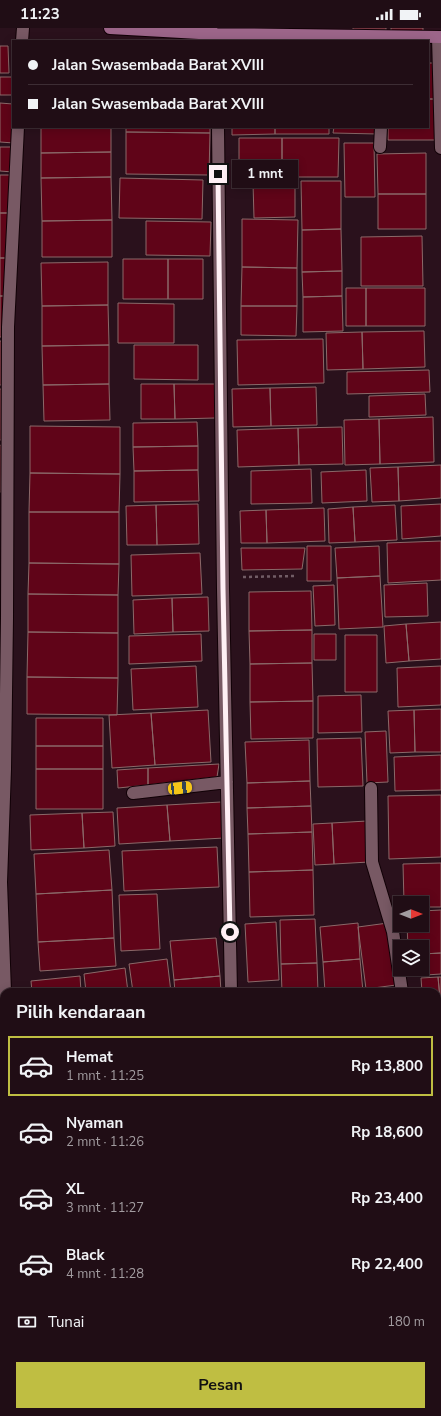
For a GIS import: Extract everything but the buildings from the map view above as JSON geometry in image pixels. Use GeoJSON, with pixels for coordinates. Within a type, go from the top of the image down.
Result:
{"type":"FeatureCollection","features":[{"type":"Feature","properties":{"kind":"street"},"geometry":{"type":"LineString","coordinates":[[22,40],[23,28]]}},
{"type":"Feature","properties":{"kind":"street"},"geometry":{"type":"LineString","coordinates":[[110,28],[217,38],[382,39],[439,37],[441,148]]}},
{"type":"Feature","properties":{"kind":"street"},"geometry":{"type":"LineString","coordinates":[[5,988],[1,882],[5,769],[7,626],[8,327],[18,128]]}},
{"type":"Feature","properties":{"kind":"street"},"geometry":{"type":"LineString","coordinates":[[218,128],[223,578],[231,988]]}},
{"type":"Feature","properties":{"kind":"street"},"geometry":{"type":"LineString","coordinates":[[380,147],[381,128]]}},
{"type":"Feature","properties":{"kind":"street"},"geometry":{"type":"LineString","coordinates":[[133,793],[227,782]]}},
{"type":"Feature","properties":{"kind":"street"},"geometry":{"type":"LineString","coordinates":[[371,788],[372,862],[393,932],[401,988]]}},
{"type":"Feature","properties":{"kind":"path"},"geometry":{"type":"LineString","coordinates":[[223,578],[296,576]]}},
{"type":"Feature","properties":{"kind":"route"},"geometry":{"type":"LineString","coordinates":[[218,174],[223,589],[230,932]]}}]}
